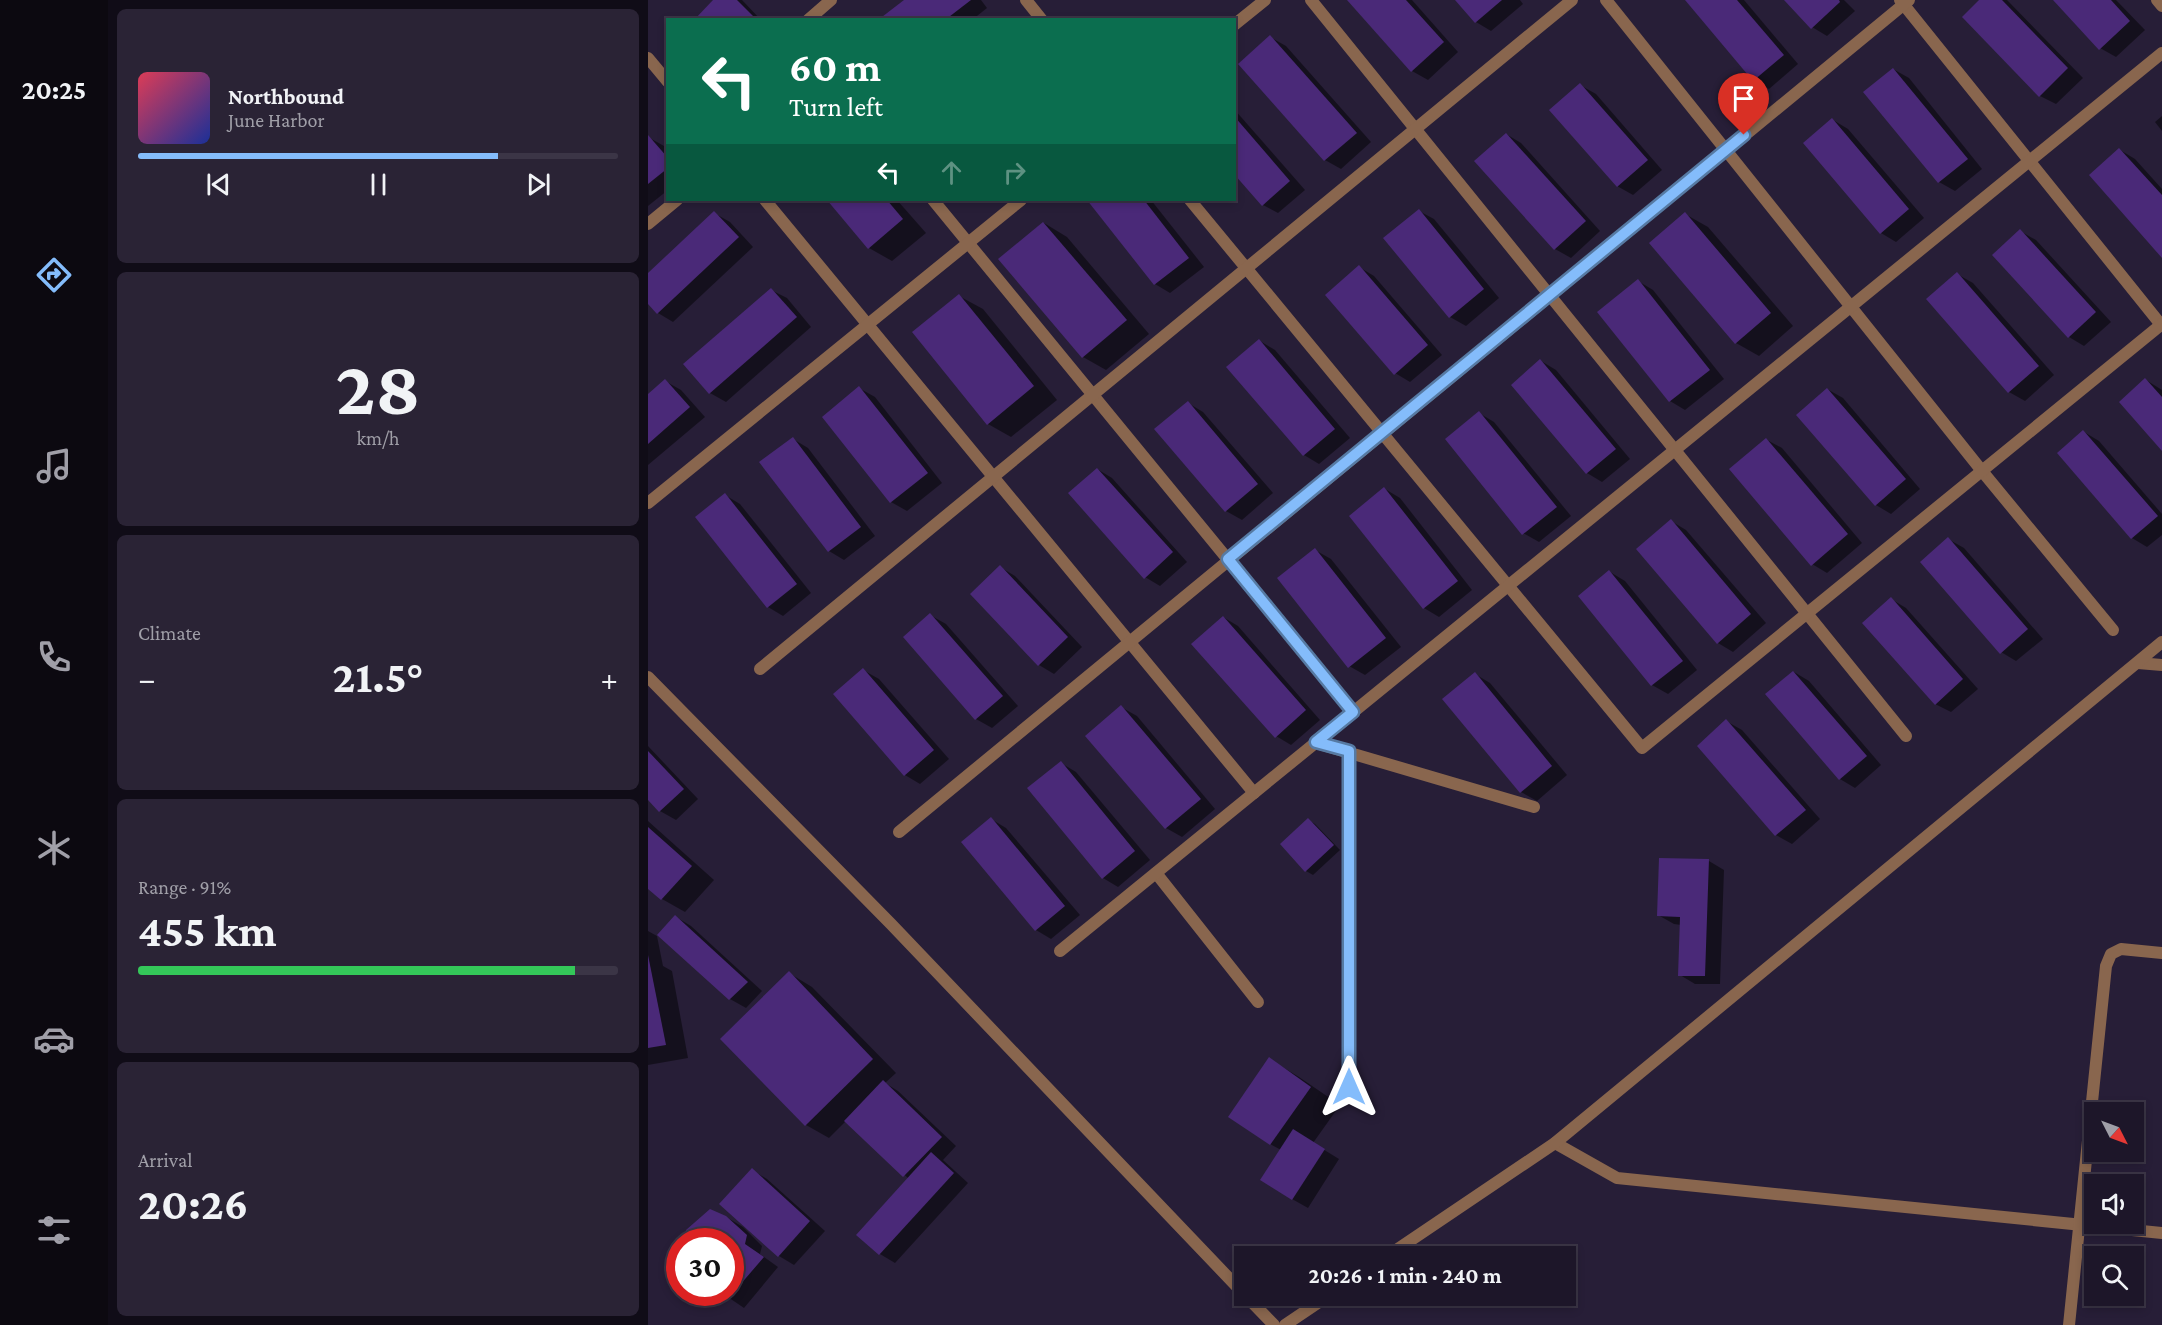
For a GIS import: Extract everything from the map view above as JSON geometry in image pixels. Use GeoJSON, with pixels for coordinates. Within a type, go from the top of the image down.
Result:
{"type":"FeatureCollection","features":[{"type":"Feature","properties":{"kind":"street"},"geometry":{"type":"LineString","coordinates":[[810,18],[831,0]]}},
{"type":"Feature","properties":{"kind":"street"},"geometry":{"type":"LineString","coordinates":[[1026,0],[1040,18]]}},
{"type":"Feature","properties":{"kind":"street"},"geometry":{"type":"LineString","coordinates":[[1236,23],[1264,0]]}},
{"type":"Feature","properties":{"kind":"street"},"geometry":{"type":"LineString","coordinates":[[1311,0],[1906,736]]}},
{"type":"Feature","properties":{"kind":"street"},"geometry":{"type":"LineString","coordinates":[[760,669],[1572,0]]}},
{"type":"Feature","properties":{"kind":"street"},"geometry":{"type":"LineString","coordinates":[[1606,0],[1850,307],[2113,630]]}},
{"type":"Feature","properties":{"kind":"street"},"geometry":{"type":"LineString","coordinates":[[2157,0],[2162,6]]}},
{"type":"Feature","properties":{"kind":"street"},"geometry":{"type":"LineString","coordinates":[[898,831],[1383,433],[1904,1],[2162,325],[1642,748],[1508,586],[1383,433],[1247,268],[1191,201]]}},
{"type":"Feature","properties":{"kind":"street"},"geometry":{"type":"LineString","coordinates":[[1060,951],[2162,52]]}},
{"type":"Feature","properties":{"kind":"street"},"geometry":{"type":"LineString","coordinates":[[648,58],[666,79]]}},
{"type":"Feature","properties":{"kind":"street"},"geometry":{"type":"LineString","coordinates":[[648,224],[676,201]]}},
{"type":"Feature","properties":{"kind":"street"},"geometry":{"type":"LineString","coordinates":[[766,201],[1254,793]]}},
{"type":"Feature","properties":{"kind":"street"},"geometry":{"type":"LineString","coordinates":[[934,201],[1353,712]]}},
{"type":"Feature","properties":{"kind":"street"},"geometry":{"type":"LineString","coordinates":[[648,503],[1020,201]]}},
{"type":"Feature","properties":{"kind":"street"},"geometry":{"type":"LineString","coordinates":[[1402,1246],[1555,1143],[2162,642]]}},
{"type":"Feature","properties":{"kind":"street"},"geometry":{"type":"LineString","coordinates":[[2138,663],[2162,665]]}},
{"type":"Feature","properties":{"kind":"street"},"geometry":{"type":"LineString","coordinates":[[648,677],[883,916],[1234,1282]]}},
{"type":"Feature","properties":{"kind":"street"},"geometry":{"type":"LineString","coordinates":[[1316,742],[1534,807]]}},
{"type":"Feature","properties":{"kind":"street"},"geometry":{"type":"LineString","coordinates":[[1349,751],[1349,1087]]}},
{"type":"Feature","properties":{"kind":"street"},"geometry":{"type":"LineString","coordinates":[[1156,873],[1258,1002]]}},
{"type":"Feature","properties":{"kind":"street"},"geometry":{"type":"LineString","coordinates":[[2069,1325],[2106,966],[2111,954],[2121,949],[2162,953]]}},
{"type":"Feature","properties":{"kind":"street"},"geometry":{"type":"LineString","coordinates":[[1555,1143],[1617,1178],[2162,1233]]}},
{"type":"Feature","properties":{"kind":"street"},"geometry":{"type":"LineString","coordinates":[[1256,1306],[1274,1325]]}},
{"type":"Feature","properties":{"kind":"street"},"geometry":{"type":"LineString","coordinates":[[1285,1325],[1313,1306]]}},
{"type":"Feature","properties":{"kind":"building"},"geometry":{"type":"Polygon","coordinates":[[[713,0],[737,0],[753,16],[752,18],[696,18],[713,0]]]}},
{"type":"Feature","properties":{"kind":"building"},"geometry":{"type":"Polygon","coordinates":[[[904,0],[971,0],[948,18],[881,18],[904,0]]]}},
{"type":"Feature","properties":{"kind":"building"},"geometry":{"type":"Polygon","coordinates":[[[1347,0],[1406,0],[1444,42],[1411,72],[1347,0]]]}},
{"type":"Feature","properties":{"kind":"building"},"geometry":{"type":"Polygon","coordinates":[[[1455,0],[1502,0],[1475,23],[1455,0]]]}},
{"type":"Feature","properties":{"kind":"building"},"geometry":{"type":"Polygon","coordinates":[[[1685,0],[1737,0],[1784,55],[1753,81],[1685,0]]]}},
{"type":"Feature","properties":{"kind":"building"},"geometry":{"type":"Polygon","coordinates":[[[1784,0],[1839,0],[1840,2],[1811,29],[1784,0]]]}},
{"type":"Feature","properties":{"kind":"building"},"geometry":{"type":"Polygon","coordinates":[[[1979,0],[2002,0],[2068,68],[2039,97],[1962,17],[1979,0]]]}},
{"type":"Feature","properties":{"kind":"building"},"geometry":{"type":"Polygon","coordinates":[[[2053,0],[2111,0],[2130,21],[2099,50],[2053,0]]]}},
{"type":"Feature","properties":{"kind":"building"},"geometry":{"type":"Polygon","coordinates":[[[1270,35],[1357,133],[1324,161],[1238,64],[1270,35]]]}},
{"type":"Feature","properties":{"kind":"building"},"geometry":{"type":"Polygon","coordinates":[[[1893,68],[1968,159],[1938,183],[1863,92],[1893,68]]]}},
{"type":"Feature","properties":{"kind":"building"},"geometry":{"type":"Polygon","coordinates":[[[1580,83],[1648,160],[1617,187],[1549,110],[1580,83]]]}},
{"type":"Feature","properties":{"kind":"building"},"geometry":{"type":"Polygon","coordinates":[[[1236,118],[1290,181],[1262,206],[1236,176],[1236,118]]]}},
{"type":"Feature","properties":{"kind":"building"},"geometry":{"type":"Polygon","coordinates":[[[1832,118],[1909,209],[1880,234],[1803,143],[1832,118]]]}},
{"type":"Feature","properties":{"kind":"building"},"geometry":{"type":"Polygon","coordinates":[[[1506,133],[1586,221],[1554,250],[1474,161],[1506,133]]]}},
{"type":"Feature","properties":{"kind":"building"},"geometry":{"type":"Polygon","coordinates":[[[648,135],[666,156],[666,170],[648,184],[648,135]]]}},
{"type":"Feature","properties":{"kind":"building"},"geometry":{"type":"Polygon","coordinates":[[[2119,148],[2162,195],[2162,258],[2089,175],[2119,148]]]}},
{"type":"Feature","properties":{"kind":"building"},"geometry":{"type":"Polygon","coordinates":[[[828,201],[888,201],[903,219],[868,249],[828,201]]]}},
{"type":"Feature","properties":{"kind":"building"},"geometry":{"type":"Polygon","coordinates":[[[1088,201],[1145,201],[1189,258],[1154,285],[1088,201]]]}},
{"type":"Feature","properties":{"kind":"building"},"geometry":{"type":"Polygon","coordinates":[[[1419,209],[1484,289],[1449,318],[1383,238],[1419,209]]]}},
{"type":"Feature","properties":{"kind":"building"},"geometry":{"type":"Polygon","coordinates":[[[714,211],[739,237],[657,314],[648,304],[648,273],[714,211]]]}},
{"type":"Feature","properties":{"kind":"building"},"geometry":{"type":"Polygon","coordinates":[[[1685,212],[1771,313],[1735,344],[1649,243],[1685,212]]]}},
{"type":"Feature","properties":{"kind":"building"},"geometry":{"type":"Polygon","coordinates":[[[1043,222],[1127,320],[1082,358],[998,259],[1043,222]]]}},
{"type":"Feature","properties":{"kind":"building"},"geometry":{"type":"Polygon","coordinates":[[[2020,229],[2096,312],[2068,338],[1992,255],[2020,229]]]}},
{"type":"Feature","properties":{"kind":"building"},"geometry":{"type":"Polygon","coordinates":[[[1359,265],[1428,345],[1394,375],[1325,295],[1359,265]]]}},
{"type":"Feature","properties":{"kind":"building"},"geometry":{"type":"Polygon","coordinates":[[[1957,272],[2039,366],[2008,393],[1926,299],[1957,272]]]}},
{"type":"Feature","properties":{"kind":"building"},"geometry":{"type":"Polygon","coordinates":[[[1638,279],[1710,370],[1669,402],[1597,312],[1638,279]]]}},
{"type":"Feature","properties":{"kind":"building"},"geometry":{"type":"Polygon","coordinates":[[[771,288],[797,317],[709,394],[683,364],[771,288]]]}},
{"type":"Feature","properties":{"kind":"building"},"geometry":{"type":"Polygon","coordinates":[[[959,294],[1034,386],[987,425],[912,332],[959,294]]]}},
{"type":"Feature","properties":{"kind":"building"},"geometry":{"type":"Polygon","coordinates":[[[1259,339],[1335,429],[1303,456],[1226,367],[1259,339]]]}},
{"type":"Feature","properties":{"kind":"building"},"geometry":{"type":"Polygon","coordinates":[[[1540,359],[1616,449],[1586,474],[1511,385],[1540,359]]]}},
{"type":"Feature","properties":{"kind":"building"},"geometry":{"type":"Polygon","coordinates":[[[2145,378],[2162,397],[2162,451],[2119,402],[2145,378]]]}},
{"type":"Feature","properties":{"kind":"building"},"geometry":{"type":"Polygon","coordinates":[[[665,379],[690,407],[648,444],[648,394],[665,379]]]}},
{"type":"Feature","properties":{"kind":"building"},"geometry":{"type":"Polygon","coordinates":[[[859,386],[928,473],[890,503],[822,417],[859,386]]]}},
{"type":"Feature","properties":{"kind":"building"},"geometry":{"type":"Polygon","coordinates":[[[1827,388],[1906,479],[1875,506],[1796,415],[1827,388]]]}},
{"type":"Feature","properties":{"kind":"building"},"geometry":{"type":"Polygon","coordinates":[[[1188,401],[1258,484],[1225,512],[1154,429],[1188,401]]]}},
{"type":"Feature","properties":{"kind":"building"},"geometry":{"type":"Polygon","coordinates":[[[1479,411],[1557,507],[1522,535],[1445,439],[1479,411]]]}},
{"type":"Feature","properties":{"kind":"building"},"geometry":{"type":"Polygon","coordinates":[[[2083,430],[2158,516],[2131,539],[2057,453],[2083,430]]]}},
{"type":"Feature","properties":{"kind":"building"},"geometry":{"type":"Polygon","coordinates":[[[793,437],[861,527],[828,552],[759,462],[793,437]]]}},
{"type":"Feature","properties":{"kind":"building"},"geometry":{"type":"Polygon","coordinates":[[[1766,438],[1848,534],[1811,566],[1729,469],[1766,438]]]}},
{"type":"Feature","properties":{"kind":"building"},"geometry":{"type":"Polygon","coordinates":[[[1097,468],[1173,552],[1144,579],[1068,493],[1097,468]]]}},
{"type":"Feature","properties":{"kind":"building"},"geometry":{"type":"Polygon","coordinates":[[[1384,487],[1458,581],[1423,609],[1349,516],[1384,487]]]}},
{"type":"Feature","properties":{"kind":"building"},"geometry":{"type":"Polygon","coordinates":[[[725,493],[797,584],[767,608],[695,517],[725,493]]]}},
{"type":"Feature","properties":{"kind":"building"},"geometry":{"type":"Polygon","coordinates":[[[1671,519],[1751,614],[1717,644],[1636,549],[1671,519]]]}},
{"type":"Feature","properties":{"kind":"building"},"geometry":{"type":"Polygon","coordinates":[[[1948,537],[2028,629],[2000,654],[1920,562],[1948,537]]]}},
{"type":"Feature","properties":{"kind":"building"},"geometry":{"type":"Polygon","coordinates":[[[1315,548],[1386,638],[1348,668],[1277,578],[1315,548]]]}},
{"type":"Feature","properties":{"kind":"building"},"geometry":{"type":"Polygon","coordinates":[[[1000,565],[1068,637],[1038,666],[970,594],[1000,565]]]}},
{"type":"Feature","properties":{"kind":"building"},"geometry":{"type":"Polygon","coordinates":[[[1609,570],[1683,661],[1651,686],[1578,596],[1609,570]]]}},
{"type":"Feature","properties":{"kind":"building"},"geometry":{"type":"Polygon","coordinates":[[[1891,597],[1963,679],[1935,705],[1862,623],[1891,597]]]}},
{"type":"Feature","properties":{"kind":"building"},"geometry":{"type":"Polygon","coordinates":[[[930,613],[1003,696],[975,720],[903,637],[930,613]]]}},
{"type":"Feature","properties":{"kind":"building"},"geometry":{"type":"Polygon","coordinates":[[[1223,616],[1306,710],[1275,738],[1191,644],[1223,616]]]}},
{"type":"Feature","properties":{"kind":"building"},"geometry":{"type":"Polygon","coordinates":[[[863,668],[934,750],[904,776],[833,694],[863,668]]]}},
{"type":"Feature","properties":{"kind":"building"},"geometry":{"type":"Polygon","coordinates":[[[1793,671],[1867,756],[1839,780],[1765,694],[1793,671]]]}},
{"type":"Feature","properties":{"kind":"building"},"geometry":{"type":"Polygon","coordinates":[[[1475,672],[1552,766],[1520,793],[1442,699],[1475,672]]]}},
{"type":"Feature","properties":{"kind":"building"},"geometry":{"type":"Polygon","coordinates":[[[1121,705],[1201,799],[1165,829],[1085,736],[1121,705]]]}},
{"type":"Feature","properties":{"kind":"building"},"geometry":{"type":"Polygon","coordinates":[[[1726,719],[1806,810],[1775,836],[1697,746],[1726,719]]]}},
{"type":"Feature","properties":{"kind":"building"},"geometry":{"type":"Polygon","coordinates":[[[648,751],[684,789],[659,812],[648,800],[648,751]]]}},
{"type":"Feature","properties":{"kind":"building"},"geometry":{"type":"Polygon","coordinates":[[[1061,761],[1135,851],[1102,879],[1027,788],[1061,761]]]}},
{"type":"Feature","properties":{"kind":"building"},"geometry":{"type":"Polygon","coordinates":[[[991,817],[1065,906],[1035,931],[961,842],[991,817]]]}},
{"type":"Feature","properties":{"kind":"building"},"geometry":{"type":"Polygon","coordinates":[[[1308,818],[1334,845],[1305,872],[1280,844],[1308,818]]]}},
{"type":"Feature","properties":{"kind":"building"},"geometry":{"type":"Polygon","coordinates":[[[648,827],[692,866],[661,900],[648,889],[648,827]]]}},
{"type":"Feature","properties":{"kind":"building"},"geometry":{"type":"Polygon","coordinates":[[[1659,858],[1709,859],[1705,976],[1678,976],[1680,917],[1657,916],[1659,858]]]}},
{"type":"Feature","properties":{"kind":"building"},"geometry":{"type":"Polygon","coordinates":[[[675,915],[748,982],[729,1000],[657,935],[675,915]]]}},
{"type":"Feature","properties":{"kind":"building"},"geometry":{"type":"Polygon","coordinates":[[[648,955],[666,1045],[648,1048],[648,955]]]}},
{"type":"Feature","properties":{"kind":"building"},"geometry":{"type":"Polygon","coordinates":[[[789,971],[873,1059],[805,1126],[720,1039],[789,971]]]}},
{"type":"Feature","properties":{"kind":"building"},"geometry":{"type":"Polygon","coordinates":[[[1269,1057],[1311,1087],[1270,1145],[1228,1117],[1269,1057]]]}},
{"type":"Feature","properties":{"kind":"building"},"geometry":{"type":"Polygon","coordinates":[[[883,1080],[942,1137],[903,1177],[844,1121],[883,1080]]]}},
{"type":"Feature","properties":{"kind":"building"},"geometry":{"type":"Polygon","coordinates":[[[1293,1129],[1325,1149],[1292,1200],[1260,1180],[1293,1129]]]}},
{"type":"Feature","properties":{"kind":"building"},"geometry":{"type":"Polygon","coordinates":[[[931,1152],[954,1173],[879,1255],[856,1235],[931,1152]]]}},
{"type":"Feature","properties":{"kind":"building"},"geometry":{"type":"Polygon","coordinates":[[[752,1168],[810,1221],[778,1257],[719,1204],[752,1168]]]}},
{"type":"Feature","properties":{"kind":"building"},"geometry":{"type":"Polygon","coordinates":[[[710,1209],[726,1216],[739,1228],[688,1228],[710,1209]]]}},
{"type":"Feature","properties":{"kind":"building"},"geometry":{"type":"Polygon","coordinates":[[[744,1232],[747,1235],[745,1244],[764,1257],[744,1280],[744,1232]]]}},
{"type":"Feature","properties":{"kind":"route"},"geometry":{"type":"LineString","coordinates":[[1349,1087],[1349,751],[1316,742],[1353,712],[1228,559],[1744,135]]}}]}
